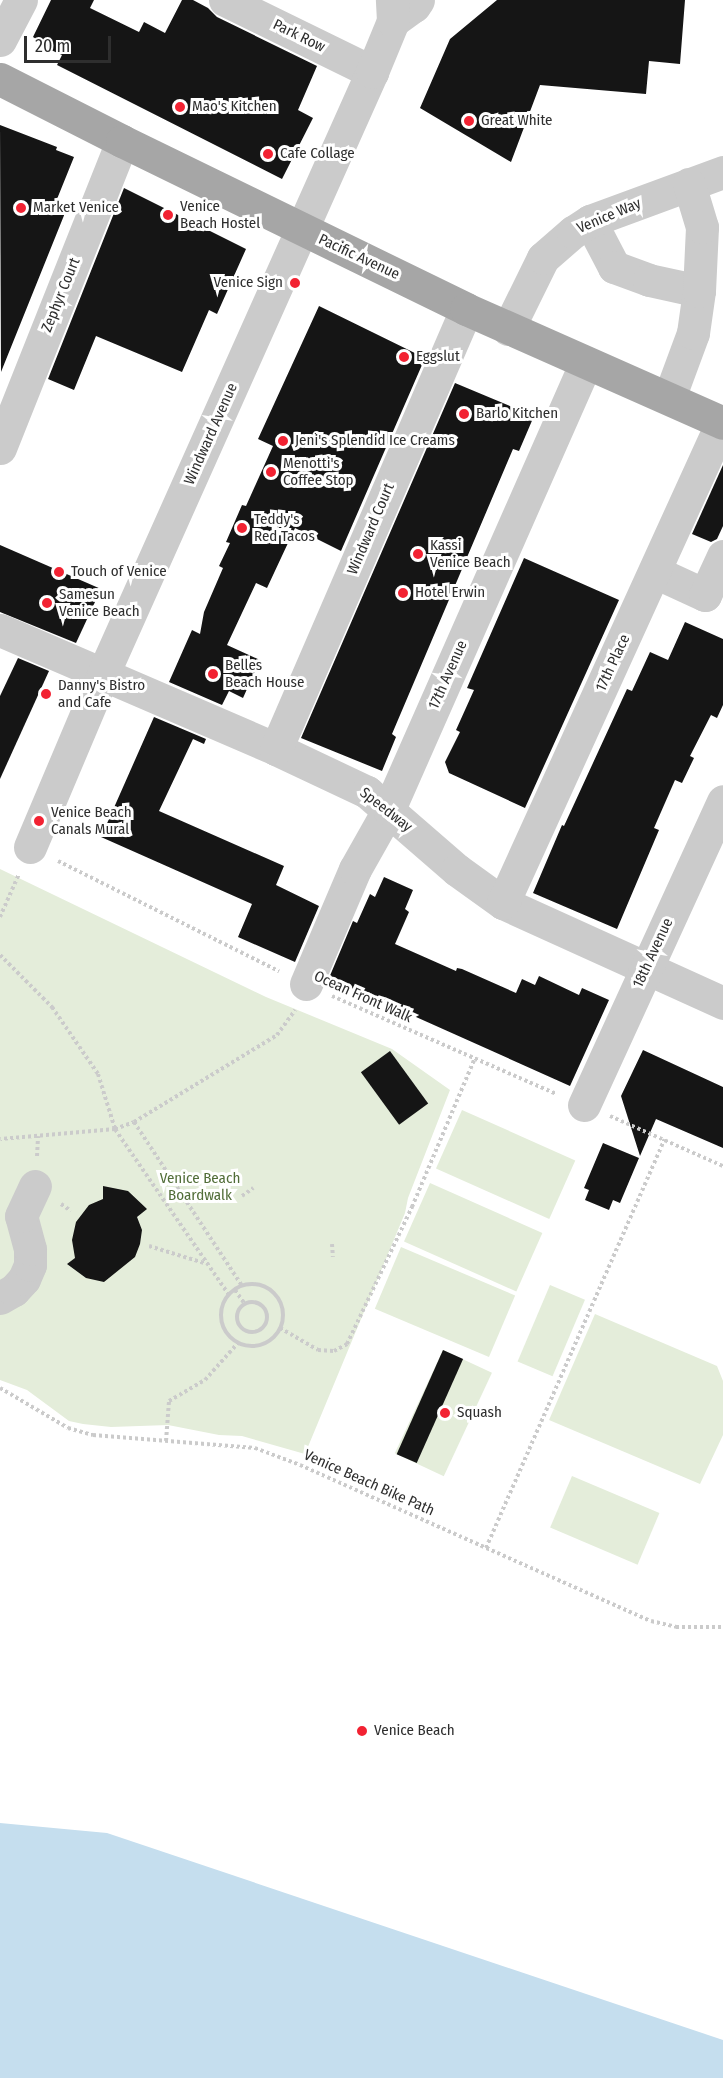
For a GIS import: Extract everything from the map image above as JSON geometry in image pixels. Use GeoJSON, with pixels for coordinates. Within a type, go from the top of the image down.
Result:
{"type":"FeatureCollection","features":[{"type":"Feature","properties":{"kind":"main road","name":"Pacific Avenue"},"geometry":{"type":"LineString","coordinates":[[0,79],[300,230],[508,329],[722,422]]}},
{"type":"Feature","properties":{"kind":"street"},"geometry":{"type":"LineString","coordinates":[[0,40],[21,0]]}},
{"type":"Feature","properties":{"kind":"street","name":"Park Row"},"geometry":{"type":"LineString","coordinates":[[225,0],[372,72]]}},
{"type":"Feature","properties":{"kind":"street","name":"Windward Avenue"},"geometry":{"type":"LineString","coordinates":[[30,847],[103,674],[372,72],[393,11],[414,6],[418,0]]}},
{"type":"Feature","properties":{"kind":"street","name":"Zephyr Court"},"geometry":{"type":"LineString","coordinates":[[0,448],[122,141]]}},
{"type":"Feature","properties":{"kind":"street","name":"Venice Way"},"geometry":{"type":"LineString","coordinates":[[508,329],[543,258],[555,245],[590,221],[723,172]]}},
{"type":"Feature","properties":{"kind":"street"},"geometry":{"type":"LineString","coordinates":[[669,398],[693,333],[699,291],[702,227],[689,184]]}},
{"type":"Feature","properties":{"kind":"street"},"geometry":{"type":"LineString","coordinates":[[590,221],[614,267],[649,280],[699,291]]}},
{"type":"Feature","properties":{"kind":"street","name":"Windward Court"},"geometry":{"type":"LineString","coordinates":[[276,749],[466,309]]}},
{"type":"Feature","properties":{"kind":"street","name":"17th Avenue"},"geometry":{"type":"LineString","coordinates":[[306,984],[355,869],[388,810],[586,363]]}},
{"type":"Feature","properties":{"kind":"street","name":"17th Place"},"geometry":{"type":"LineString","coordinates":[[503,903],[722,422]]}},
{"type":"Feature","properties":{"kind":"street"},"geometry":{"type":"LineString","coordinates":[[655,573],[705,595],[723,556]]}},
{"type":"Feature","properties":{"kind":"street","name":"Speedway"},"geometry":{"type":"LineString","coordinates":[[0,630],[276,749],[367,792],[457,870],[503,903],[723,1003]]}},
{"type":"Feature","properties":{"kind":"street","name":"18th Avenue"},"geometry":{"type":"LineString","coordinates":[[584,1105],[723,801]]}},
{"type":"Feature","properties":{"kind":"street"},"geometry":{"type":"LineString","coordinates":[[0,1298],[14,1290],[24,1279],[30,1264],[30,1249],[10,1214],[35,1186]]}},
{"type":"Feature","properties":{"kind":"path"},"geometry":{"type":"LineString","coordinates":[[0,917],[30,847]]}},
{"type":"Feature","properties":{"kind":"path","name":"Ocean Front Walk"},"geometry":{"type":"LineString","coordinates":[[30,847],[306,984],[474,1060],[665,1139],[723,1166]]}},
{"type":"Feature","properties":{"kind":"path"},"geometry":{"type":"LineString","coordinates":[[0,955],[52,1007],[98,1074],[115,1129],[229,1295]]}},
{"type":"Feature","properties":{"kind":"path"},"geometry":{"type":"LineString","coordinates":[[0,1139],[115,1129],[135,1122],[277,1035],[291,1018],[306,984]]}},
{"type":"Feature","properties":{"kind":"path"},"geometry":{"type":"LineString","coordinates":[[280,1328],[318,1350],[333,1351],[347,1344],[412,1207],[474,1060]]}},
{"type":"Feature","properties":{"kind":"path"},"geometry":{"type":"LineString","coordinates":[[135,1122],[242,1287]]}},
{"type":"Feature","properties":{"kind":"path"},"geometry":{"type":"LineString","coordinates":[[486,1548],[665,1139]]}},
{"type":"Feature","properties":{"kind":"path"},"geometry":{"type":"LineString","coordinates":[[242,1196],[253,1188]]}},
{"type":"Feature","properties":{"kind":"path"},"geometry":{"type":"LineString","coordinates":[[332,1244],[333,1257]]}},
{"type":"Feature","properties":{"kind":"path"},"geometry":{"type":"LineString","coordinates":[[149,1246],[205,1263]]}},
{"type":"Feature","properties":{"kind":"path"},"geometry":{"type":"LineString","coordinates":[[261,1286],[270,1290],[282,1307],[280,1328],[275,1336],[257,1346],[238,1343],[230,1337],[222,1321],[224,1302],[235,1290],[242,1287],[261,1286]]}},
{"type":"Feature","properties":{"kind":"path"},"geometry":{"type":"LineString","coordinates":[[235,1290],[244,1304]]}},
{"type":"Feature","properties":{"kind":"path"},"geometry":{"type":"LineString","coordinates":[[258,1303],[265,1310],[266,1319],[262,1328],[248,1331],[240,1326],[236,1316],[244,1304],[258,1303]]}},
{"type":"Feature","properties":{"kind":"path"},"geometry":{"type":"LineString","coordinates":[[166,1441],[169,1401],[205,1380],[238,1343]]}},
{"type":"Feature","properties":{"kind":"path","name":"Venice Beach Bike Path"},"geometry":{"type":"LineString","coordinates":[[0,1388],[68,1428],[93,1435],[255,1449],[300,1465],[651,1622],[676,1627],[723,1627]]}},
{"type":"Feature","properties":{"kind":"green space","name":"Venice Beach Boardwalk"},"geometry":{"type":"Polygon","coordinates":[[[0,869],[266,997],[392,1049],[450,1090],[408,1198],[405,1213],[305,1454],[242,1436],[219,1435],[168,1425],[111,1427],[69,1421],[27,1390],[0,1380],[0,869]]]}},
{"type":"Feature","properties":{"kind":"green space"},"geometry":{"type":"Polygon","coordinates":[[[462,1110],[575,1160],[549,1219],[436,1168],[462,1110]]]}},
{"type":"Feature","properties":{"kind":"green space"},"geometry":{"type":"Polygon","coordinates":[[[430,1183],[542,1233],[516,1291],[404,1241],[430,1183]]]}},
{"type":"Feature","properties":{"kind":"green space"},"geometry":{"type":"Polygon","coordinates":[[[401,1247],[515,1295],[489,1357],[375,1309],[401,1247]]]}},
{"type":"Feature","properties":{"kind":"green space"},"geometry":{"type":"Polygon","coordinates":[[[550,1285],[585,1300],[553,1376],[518,1361],[550,1285]]]}},
{"type":"Feature","properties":{"kind":"green space"},"geometry":{"type":"Polygon","coordinates":[[[595,1314],[717,1366],[723,1381],[723,1435],[700,1484],[549,1420],[595,1314]]]}},
{"type":"Feature","properties":{"kind":"green space","name":"Squash"},"geometry":{"type":"Polygon","coordinates":[[[443,1350],[492,1373],[444,1476],[395,1453],[443,1350]]]}},
{"type":"Feature","properties":{"kind":"green space"},"geometry":{"type":"Polygon","coordinates":[[[572,1476],[659,1513],[638,1565],[550,1528],[572,1476]]]}},
{"type":"Feature","properties":{"kind":"water"},"geometry":{"type":"Polygon","coordinates":[[[0,1823],[107,1833],[723,2040],[723,2078],[0,2078],[0,1823]]]}},
{"type":"Feature","properties":{"kind":"building"},"geometry":{"type":"Polygon","coordinates":[[[51,0],[94,0],[90,8],[139,32],[144,22],[165,33],[182,0],[193,0],[208,8],[217,17],[317,66],[298,110],[313,118],[282,179],[57,65],[62,55],[40,45],[41,42],[33,37],[51,0]]]}},
{"type":"Feature","properties":{"kind":"building"},"geometry":{"type":"Polygon","coordinates":[[[497,0],[685,0],[680,64],[649,61],[646,94],[540,85],[511,162],[420,108],[450,39],[497,0]]]}},
{"type":"Feature","properties":{"kind":"building"},"geometry":{"type":"Polygon","coordinates":[[[0,125],[57,147],[56,150],[74,157],[55,204],[67,208],[1,372],[0,125]]]}},
{"type":"Feature","properties":{"kind":"building"},"geometry":{"type":"Polygon","coordinates":[[[124,188],[246,249],[217,314],[209,310],[182,372],[96,336],[74,390],[48,379],[124,188]]]}},
{"type":"Feature","properties":{"kind":"building"},"geometry":{"type":"Polygon","coordinates":[[[319,306],[425,358],[341,551],[295,528],[267,588],[256,583],[227,645],[260,660],[243,698],[229,691],[222,705],[169,682],[192,630],[200,634],[204,612],[223,568],[219,566],[230,543],[226,542],[242,505],[246,506],[273,446],[258,439],[319,306]]]}},
{"type":"Feature","properties":{"kind":"building","name":"Hotel Erwin"},"geometry":{"type":"Polygon","coordinates":[[[455,383],[534,416],[519,451],[513,449],[392,734],[396,737],[382,771],[301,738],[455,383]]]}},
{"type":"Feature","properties":{"kind":"building"},"geometry":{"type":"Polygon","coordinates":[[[723,465],[723,526],[717,539],[711,542],[692,534],[723,465]]]}},
{"type":"Feature","properties":{"kind":"building","name":"Samesun Venice Beach"},"geometry":{"type":"Polygon","coordinates":[[[0,545],[101,589],[76,643],[0,612],[0,545]]]}},
{"type":"Feature","properties":{"kind":"building"},"geometry":{"type":"Polygon","coordinates":[[[524,558],[619,600],[525,808],[449,773],[445,762],[460,732],[456,730],[474,690],[467,688],[524,558]]]}},
{"type":"Feature","properties":{"kind":"building"},"geometry":{"type":"Polygon","coordinates":[[[685,622],[723,639],[723,705],[717,718],[711,715],[690,756],[694,758],[682,783],[675,780],[654,828],[659,830],[617,929],[533,893],[562,825],[564,826],[627,689],[632,691],[650,652],[668,660],[685,622]]]}},
{"type":"Feature","properties":{"kind":"building"},"geometry":{"type":"Polygon","coordinates":[[[18,658],[49,671],[0,779],[0,696],[18,658]]]}},
{"type":"Feature","properties":{"kind":"building"},"geometry":{"type":"Polygon","coordinates":[[[154,717],[206,739],[204,744],[193,739],[159,811],[284,866],[276,885],[319,906],[295,962],[238,937],[252,904],[101,837],[154,717]]]}},
{"type":"Feature","properties":{"kind":"building"},"geometry":{"type":"Polygon","coordinates":[[[384,877],[413,890],[405,909],[409,912],[395,944],[456,971],[457,968],[462,969],[516,993],[522,979],[535,985],[539,976],[579,995],[582,988],[609,1000],[570,1086],[329,978],[353,921],[357,923],[370,894],[375,897],[384,877]]]}},
{"type":"Feature","properties":{"kind":"building"},"geometry":{"type":"Polygon","coordinates":[[[643,1050],[723,1087],[723,1148],[656,1119],[640,1156],[621,1096],[643,1050]]]}},
{"type":"Feature","properties":{"kind":"building"},"geometry":{"type":"Polygon","coordinates":[[[390,1051],[428,1104],[399,1125],[361,1072],[390,1051]]]}},
{"type":"Feature","properties":{"kind":"building"},"geometry":{"type":"Polygon","coordinates":[[[603,1143],[639,1158],[620,1203],[613,1200],[609,1210],[585,1200],[589,1190],[584,1188],[603,1143]]]}},
{"type":"Feature","properties":{"kind":"building"},"geometry":{"type":"Polygon","coordinates":[[[103,1186],[128,1191],[147,1209],[137,1217],[142,1230],[135,1257],[104,1282],[86,1278],[67,1264],[75,1258],[72,1240],[76,1222],[89,1205],[103,1199],[103,1186]]]}},
{"type":"Feature","properties":{"kind":"building"},"geometry":{"type":"Polygon","coordinates":[[[443,1350],[463,1359],[417,1463],[397,1454],[443,1350]]]}},
{"type":"Feature","properties":{"kind":"place","name":"Mao's Kitchen"},"geometry":{"type":"Point","coordinates":[180,107]}},
{"type":"Feature","properties":{"kind":"place","name":"Great White"},"geometry":{"type":"Point","coordinates":[469,121]}},
{"type":"Feature","properties":{"kind":"place","name":"Cafe Collage"},"geometry":{"type":"Point","coordinates":[268,154]}},
{"type":"Feature","properties":{"kind":"place","name":"Market Venice"},"geometry":{"type":"Point","coordinates":[21,208]}},
{"type":"Feature","properties":{"kind":"place","name":"Venice Beach Hostel"},"geometry":{"type":"Point","coordinates":[168,215]}},
{"type":"Feature","properties":{"kind":"place","name":"Venice Sign"},"geometry":{"type":"Point","coordinates":[295,283]}},
{"type":"Feature","properties":{"kind":"place","name":"Eggslut"},"geometry":{"type":"Point","coordinates":[404,357]}},
{"type":"Feature","properties":{"kind":"place","name":"Barlo Kitchen"},"geometry":{"type":"Point","coordinates":[464,414]}},
{"type":"Feature","properties":{"kind":"place","name":"Jeni's Splendid Ice Creams"},"geometry":{"type":"Point","coordinates":[283,441]}},
{"type":"Feature","properties":{"kind":"place","name":"Menotti's Coffee Stop"},"geometry":{"type":"Point","coordinates":[271,472]}},
{"type":"Feature","properties":{"kind":"place","name":"Teddy's Red Tacos"},"geometry":{"type":"Point","coordinates":[242,528]}},
{"type":"Feature","properties":{"kind":"place","name":"Kassi Venice Beach"},"geometry":{"type":"Point","coordinates":[418,554]}},
{"type":"Feature","properties":{"kind":"place","name":"Touch of Venice"},"geometry":{"type":"Point","coordinates":[59,572]}},
{"type":"Feature","properties":{"kind":"place","name":"Hotel Erwin"},"geometry":{"type":"Point","coordinates":[403,593]}},
{"type":"Feature","properties":{"kind":"place","name":"Samesun Venice Beach"},"geometry":{"type":"Point","coordinates":[47,603]}},
{"type":"Feature","properties":{"kind":"place","name":"Belles Beach House"},"geometry":{"type":"Point","coordinates":[213,674]}},
{"type":"Feature","properties":{"kind":"place","name":"Danny's Bistro and Cafe"},"geometry":{"type":"Point","coordinates":[46,694]}},
{"type":"Feature","properties":{"kind":"place","name":"Venice Beach Canals Mural"},"geometry":{"type":"Point","coordinates":[39,821]}},
{"type":"Feature","properties":{"kind":"place","name":"Squash"},"geometry":{"type":"Point","coordinates":[445,1413]}},
{"type":"Feature","properties":{"kind":"place","name":"Venice Beach"},"geometry":{"type":"Point","coordinates":[362,1731]}}]}
